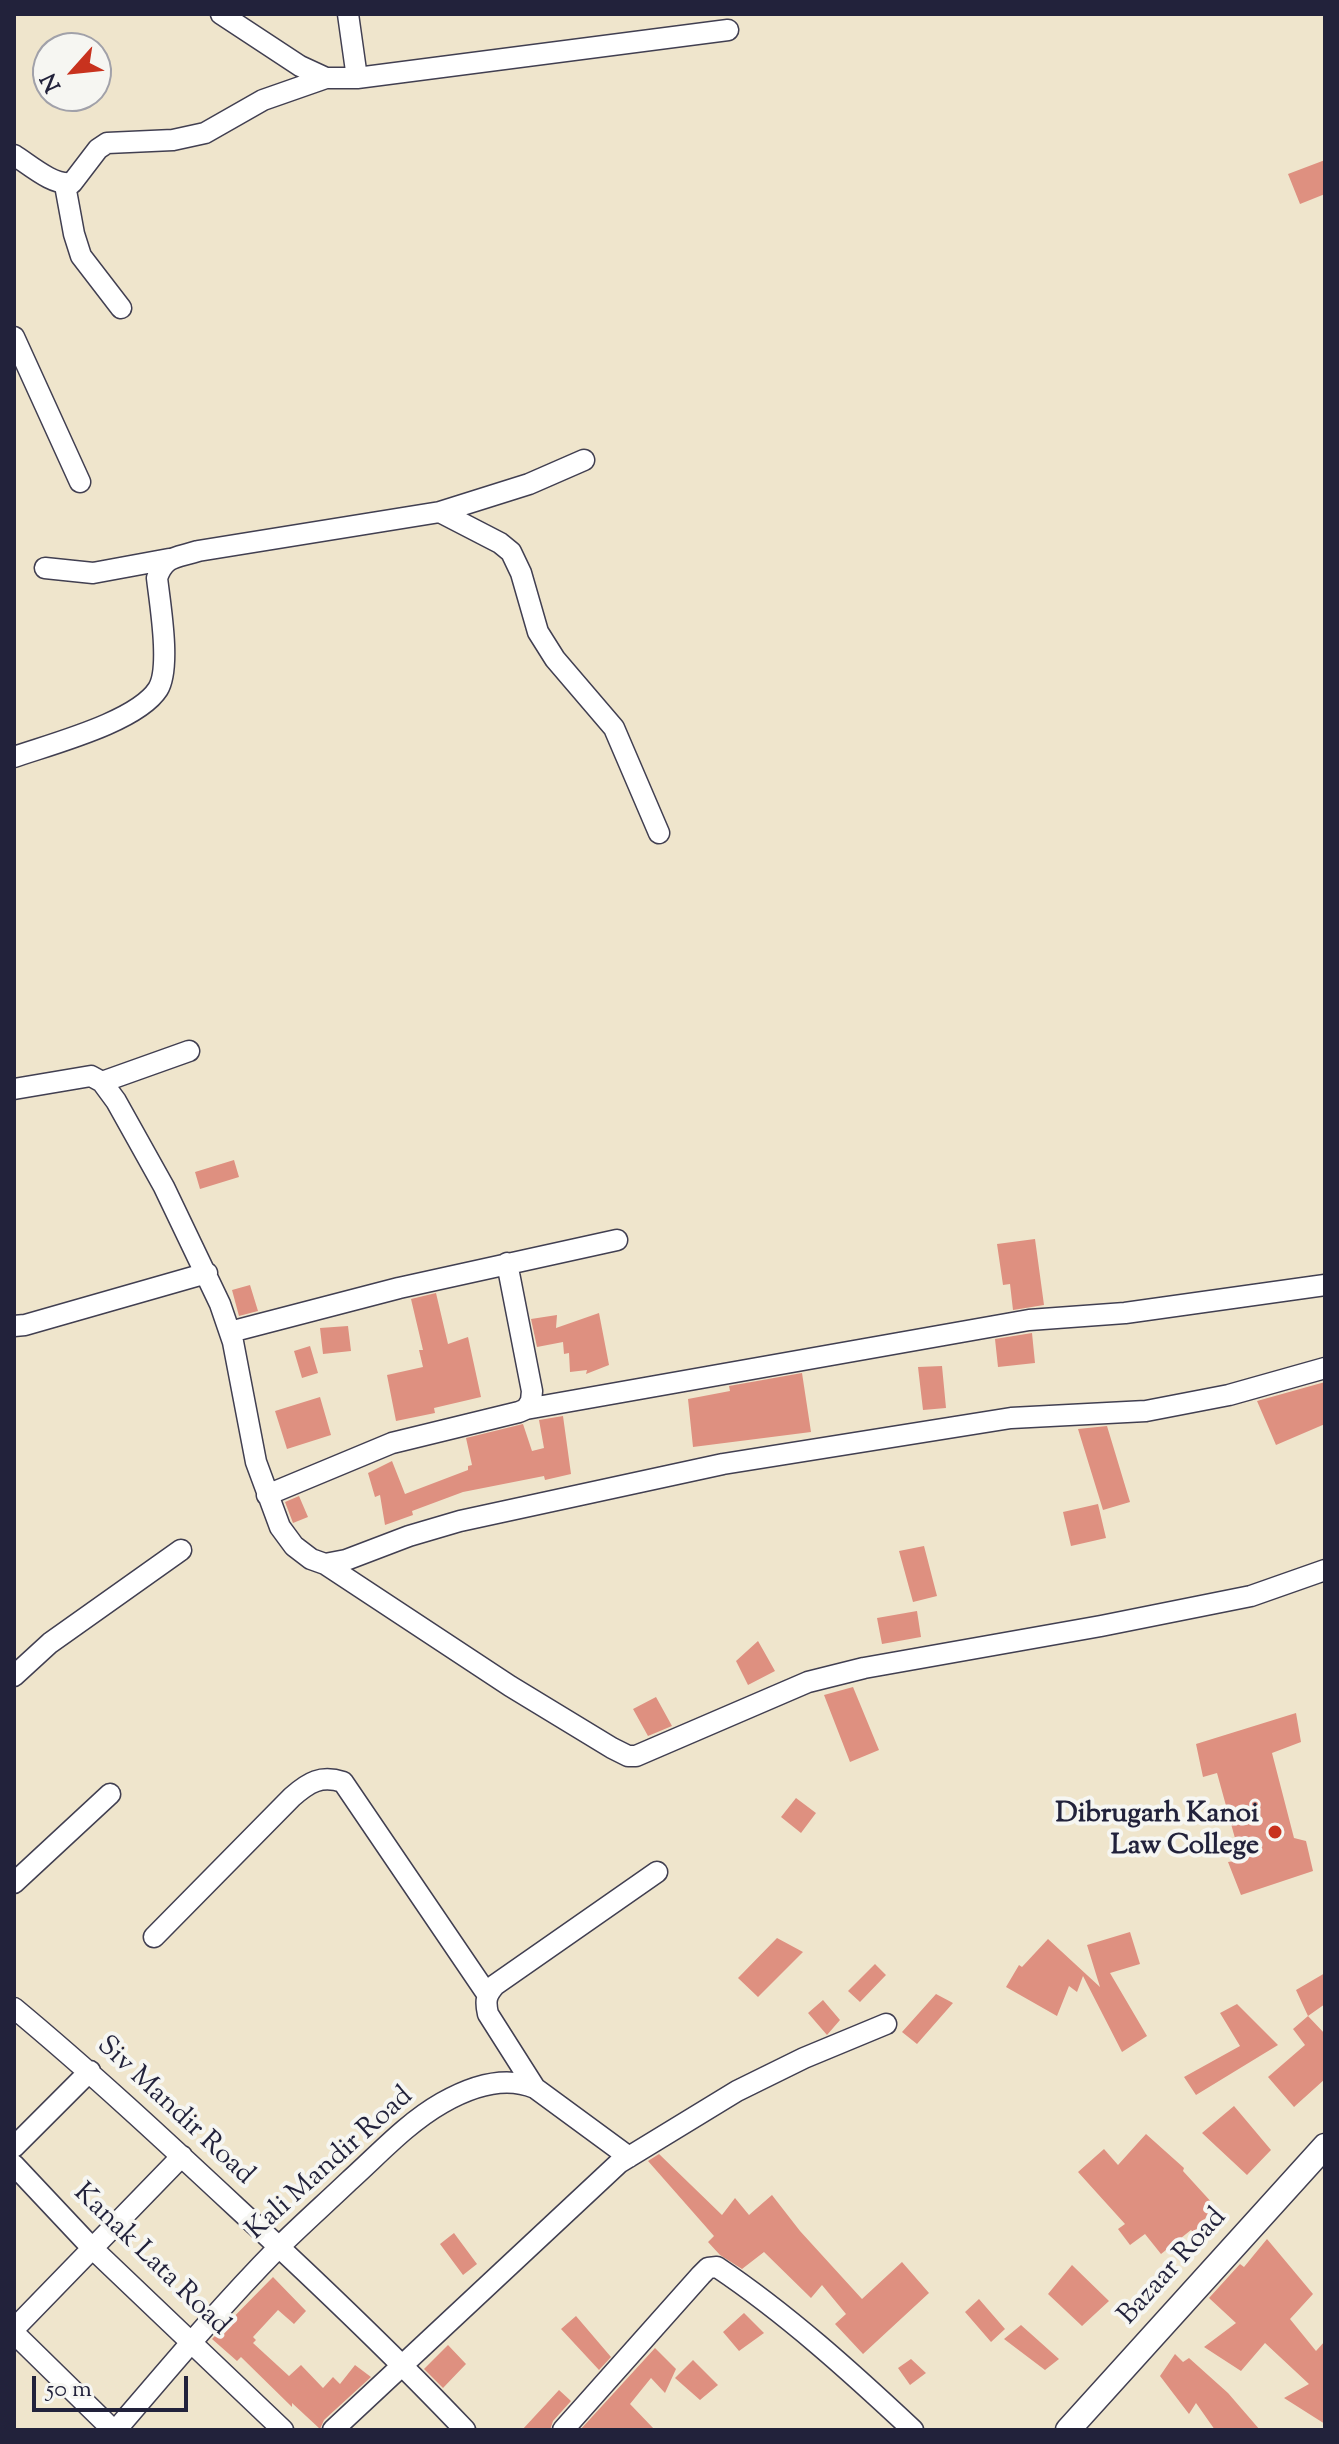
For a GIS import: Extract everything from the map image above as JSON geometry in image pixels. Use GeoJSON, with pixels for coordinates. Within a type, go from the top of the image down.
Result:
{"type":"FeatureCollection","features":[{"type":"Feature","properties":{"kind":"street"},"geometry":{"type":"LineString","coordinates":[[221,14],[300,66],[326,78]]}},
{"type":"Feature","properties":{"kind":"street"},"geometry":{"type":"LineString","coordinates":[[348,14],[357,78]]}},
{"type":"Feature","properties":{"kind":"street"},"geometry":{"type":"LineString","coordinates":[[65,185],[76,180],[98,149],[107,143],[173,140],[205,133],[263,100],[326,78],[357,78],[728,30]]}},
{"type":"Feature","properties":{"kind":"street"},"geometry":{"type":"LineString","coordinates":[[14,155],[65,185],[81,256],[121,308]]}},
{"type":"Feature","properties":{"kind":"street"},"geometry":{"type":"LineString","coordinates":[[14,337],[80,482]]}},
{"type":"Feature","properties":{"kind":"street"},"geometry":{"type":"LineString","coordinates":[[45,568],[93,573],[198,551],[440,512],[529,484],[584,460]]}},
{"type":"Feature","properties":{"kind":"street"},"geometry":{"type":"LineString","coordinates":[[440,512],[500,543],[511,552],[521,573],[538,632],[555,659],[614,728],[659,833]]}},
{"type":"Feature","properties":{"kind":"street"},"geometry":{"type":"LineString","coordinates":[[14,757],[124,717],[159,688],[163,668],[157,578],[169,559]]}},
{"type":"Feature","properties":{"kind":"street"},"geometry":{"type":"LineString","coordinates":[[102,1082],[189,1051]]}},
{"type":"Feature","properties":{"kind":"street"},"geometry":{"type":"LineString","coordinates":[[14,1089],[75,1077],[91,1076],[102,1082],[164,1187],[207,1273],[230,1332],[256,1462],[280,1527],[294,1546],[510,1686],[628,1756],[636,1756],[808,1682],[864,1668],[1251,1596],[1325,1570]]}},
{"type":"Feature","properties":{"kind":"street"},"geometry":{"type":"LineString","coordinates":[[230,1332],[507,1263],[617,1240]]}},
{"type":"Feature","properties":{"kind":"street"},"geometry":{"type":"LineString","coordinates":[[507,1263],[532,1391],[526,1409]]}},
{"type":"Feature","properties":{"kind":"street"},"geometry":{"type":"LineString","coordinates":[[14,1326],[207,1273]]}},
{"type":"Feature","properties":{"kind":"street"},"geometry":{"type":"LineString","coordinates":[[267,1495],[392,1443],[526,1409],[1015,1322],[1125,1313],[1325,1285]]}},
{"type":"Feature","properties":{"kind":"street"},"geometry":{"type":"LineString","coordinates":[[325,1564],[346,1560],[460,1521],[723,1464],[1011,1418],[1146,1411],[1229,1395],[1325,1368]]}},
{"type":"Feature","properties":{"kind":"street"},"geometry":{"type":"LineString","coordinates":[[14,1676],[50,1643],[181,1550]]}},
{"type":"Feature","properties":{"kind":"street"},"geometry":{"type":"LineString","coordinates":[[154,1937],[292,1797],[316,1780],[327,1777],[343,1782],[487,1994]]}},
{"type":"Feature","properties":{"kind":"street"},"geometry":{"type":"LineString","coordinates":[[14,1883],[110,1794]]}},
{"type":"Feature","properties":{"kind":"street"},"geometry":{"type":"LineString","coordinates":[[535,2088],[488,2014],[485,2003],[487,1994],[495,1985],[657,1872]]}},
{"type":"Feature","properties":{"kind":"street","name":"Siv Mandir Road"},"geometry":{"type":"LineString","coordinates":[[14,2008],[90,2071],[182,2156],[402,2363],[465,2430]]}},
{"type":"Feature","properties":{"kind":"street"},"geometry":{"type":"LineString","coordinates":[[333,2430],[602,2176],[737,2091],[804,2058],[886,2024]]}},
{"type":"Feature","properties":{"kind":"street"},"geometry":{"type":"LineString","coordinates":[[14,2147],[90,2071]]}},
{"type":"Feature","properties":{"kind":"street","name":"Kali Mandir Road"},"geometry":{"type":"LineString","coordinates":[[114,2430],[279,2247],[407,2128],[441,2104],[468,2090],[495,2083],[523,2083],[535,2088],[629,2157]]}},
{"type":"Feature","properties":{"kind":"street","name":"Bazaar Road"},"geometry":{"type":"LineString","coordinates":[[1068,2430],[1325,2146]]}},
{"type":"Feature","properties":{"kind":"street"},"geometry":{"type":"LineString","coordinates":[[114,2430],[14,2331],[182,2156]]}},
{"type":"Feature","properties":{"kind":"street","name":"Kanak Lata Road"},"geometry":{"type":"LineString","coordinates":[[14,2165],[92,2248],[283,2430]]}},
{"type":"Feature","properties":{"kind":"street"},"geometry":{"type":"LineString","coordinates":[[563,2430],[701,2275],[708,2268],[717,2267],[801,2331],[913,2430]]}},
{"type":"Feature","properties":{"kind":"building"},"geometry":{"type":"Polygon","coordinates":[[[1325,160],[1325,194],[1300,204],[1288,174],[1325,160]]]}},
{"type":"Feature","properties":{"kind":"building"},"geometry":{"type":"Polygon","coordinates":[[[234,1160],[239,1177],[200,1189],[195,1172],[234,1160]]]}},
{"type":"Feature","properties":{"kind":"building"},"geometry":{"type":"Polygon","coordinates":[[[1035,1239],[1044,1305],[1013,1310],[1010,1284],[1003,1285],[997,1244],[1035,1239]]]}},
{"type":"Feature","properties":{"kind":"building"},"geometry":{"type":"Polygon","coordinates":[[[250,1285],[258,1311],[239,1316],[232,1290],[250,1285]]]}},
{"type":"Feature","properties":{"kind":"building"},"geometry":{"type":"Polygon","coordinates":[[[436,1293],[448,1344],[468,1337],[481,1397],[434,1408],[435,1413],[396,1421],[387,1375],[423,1367],[419,1350],[423,1350],[411,1299],[436,1293]]]}},
{"type":"Feature","properties":{"kind":"building"},"geometry":{"type":"Polygon","coordinates":[[[599,1313],[609,1365],[586,1374],[587,1370],[570,1372],[569,1353],[564,1354],[563,1342],[537,1347],[531,1319],[557,1315],[556,1328],[599,1313]]]}},
{"type":"Feature","properties":{"kind":"building"},"geometry":{"type":"Polygon","coordinates":[[[348,1326],[351,1351],[323,1354],[320,1328],[348,1326]]]}},
{"type":"Feature","properties":{"kind":"building"},"geometry":{"type":"Polygon","coordinates":[[[1032,1333],[1035,1363],[998,1367],[995,1339],[1032,1333]]]}},
{"type":"Feature","properties":{"kind":"building"},"geometry":{"type":"Polygon","coordinates":[[[310,1346],[318,1373],[302,1378],[294,1351],[310,1346]]]}},
{"type":"Feature","properties":{"kind":"building"},"geometry":{"type":"Polygon","coordinates":[[[942,1366],[946,1408],[923,1410],[918,1367],[942,1366]]]}},
{"type":"Feature","properties":{"kind":"building"},"geometry":{"type":"Polygon","coordinates":[[[802,1373],[811,1432],[693,1447],[688,1399],[730,1391],[729,1386],[802,1373]]]}},
{"type":"Feature","properties":{"kind":"building"},"geometry":{"type":"Polygon","coordinates":[[[1325,1382],[1325,1424],[1276,1445],[1257,1401],[1325,1382]]]}},
{"type":"Feature","properties":{"kind":"building"},"geometry":{"type":"Polygon","coordinates":[[[320,1397],[331,1435],[287,1449],[275,1411],[320,1397]]]}},
{"type":"Feature","properties":{"kind":"building"},"geometry":{"type":"Polygon","coordinates":[[[563,1416],[571,1474],[545,1480],[544,1476],[463,1492],[385,1525],[380,1495],[375,1497],[368,1473],[392,1461],[405,1494],[468,1470],[468,1466],[472,1465],[466,1438],[523,1424],[532,1451],[544,1448],[539,1420],[563,1416]]]}},
{"type":"Feature","properties":{"kind":"building"},"geometry":{"type":"Polygon","coordinates":[[[1107,1426],[1130,1502],[1103,1510],[1078,1429],[1107,1426]]]}},
{"type":"Feature","properties":{"kind":"building"},"geometry":{"type":"Polygon","coordinates":[[[299,1496],[308,1517],[293,1523],[285,1502],[299,1496]]]}},
{"type":"Feature","properties":{"kind":"building"},"geometry":{"type":"Polygon","coordinates":[[[1098,1504],[1106,1538],[1071,1546],[1063,1512],[1098,1504]]]}},
{"type":"Feature","properties":{"kind":"building"},"geometry":{"type":"Polygon","coordinates":[[[924,1546],[937,1596],[913,1602],[899,1551],[924,1546]]]}},
{"type":"Feature","properties":{"kind":"building"},"geometry":{"type":"Polygon","coordinates":[[[917,1611],[921,1637],[882,1644],[877,1618],[917,1611]]]}},
{"type":"Feature","properties":{"kind":"building"},"geometry":{"type":"Polygon","coordinates":[[[758,1641],[775,1671],[748,1685],[736,1661],[758,1641]]]}},
{"type":"Feature","properties":{"kind":"building"},"geometry":{"type":"Polygon","coordinates":[[[853,1687],[879,1750],[850,1762],[824,1695],[853,1687]]]}},
{"type":"Feature","properties":{"kind":"building"},"geometry":{"type":"Polygon","coordinates":[[[656,1697],[672,1726],[648,1736],[633,1709],[656,1697]]]}},
{"type":"Feature","properties":{"kind":"building"},"geometry":{"type":"Polygon","coordinates":[[[1296,1713],[1301,1742],[1272,1753],[1294,1838],[1306,1841],[1313,1871],[1241,1895],[1228,1862],[1241,1860],[1217,1773],[1203,1777],[1196,1744],[1296,1713]]]}},
{"type":"Feature","properties":{"kind":"building"},"geometry":{"type":"Polygon","coordinates":[[[796,1798],[816,1813],[801,1833],[781,1817],[796,1798]]]}},
{"type":"Feature","properties":{"kind":"building"},"geometry":{"type":"Polygon","coordinates":[[[1130,1932],[1140,1964],[1110,1973],[1147,2036],[1122,2052],[1083,1976],[1077,1992],[1069,1986],[1057,2016],[1006,1987],[1019,1965],[1022,1967],[1048,1939],[1100,1987],[1087,1945],[1130,1932]]]}},
{"type":"Feature","properties":{"kind":"building"},"geometry":{"type":"Polygon","coordinates":[[[777,1938],[803,1952],[758,1997],[738,1978],[777,1938]]]}},
{"type":"Feature","properties":{"kind":"building"},"geometry":{"type":"Polygon","coordinates":[[[875,1964],[886,1975],[860,2002],[848,1991],[875,1964]]]}},
{"type":"Feature","properties":{"kind":"building"},"geometry":{"type":"Polygon","coordinates":[[[1325,1973],[1325,2004],[1308,2016],[1296,1990],[1325,1973]]]}},
{"type":"Feature","properties":{"kind":"building"},"geometry":{"type":"Polygon","coordinates":[[[936,1994],[953,2003],[917,2044],[902,2032],[936,1994]]]}},
{"type":"Feature","properties":{"kind":"building"},"geometry":{"type":"Polygon","coordinates":[[[823,2000],[840,2020],[827,2035],[808,2013],[823,2000]]]}},
{"type":"Feature","properties":{"kind":"building"},"geometry":{"type":"Polygon","coordinates":[[[1237,2004],[1278,2045],[1196,2095],[1184,2077],[1240,2046],[1220,2013],[1237,2004]]]}},
{"type":"Feature","properties":{"kind":"building"},"geometry":{"type":"Polygon","coordinates":[[[1308,2016],[1325,2034],[1325,2079],[1294,2107],[1268,2077],[1305,2045],[1293,2029],[1308,2016]]]}},
{"type":"Feature","properties":{"kind":"building"},"geometry":{"type":"Polygon","coordinates":[[[1234,2106],[1271,2150],[1247,2175],[1202,2133],[1234,2106]]]}},
{"type":"Feature","properties":{"kind":"building"},"geometry":{"type":"Polygon","coordinates":[[[1146,2134],[1184,2168],[1183,2171],[1214,2205],[1195,2234],[1191,2230],[1161,2254],[1145,2234],[1130,2245],[1118,2229],[1125,2224],[1078,2172],[1104,2149],[1118,2165],[1146,2134]]]}},
{"type":"Feature","properties":{"kind":"building"},"geometry":{"type":"Polygon","coordinates":[[[659,2154],[722,2215],[735,2198],[749,2215],[772,2195],[862,2299],[902,2262],[929,2293],[863,2354],[835,2324],[846,2314],[822,2285],[811,2298],[764,2252],[742,2269],[720,2255],[708,2242],[714,2236],[648,2161],[659,2154]]]}},
{"type":"Feature","properties":{"kind":"building"},"geometry":{"type":"Polygon","coordinates":[[[454,2233],[477,2264],[463,2275],[440,2244],[454,2233]]]}},
{"type":"Feature","properties":{"kind":"building"},"geometry":{"type":"Polygon","coordinates":[[[1267,2239],[1313,2294],[1290,2319],[1316,2351],[1325,2341],[1325,2424],[1284,2398],[1309,2384],[1265,2343],[1241,2371],[1204,2347],[1236,2323],[1209,2298],[1240,2264],[1244,2267],[1267,2239]]]}},
{"type":"Feature","properties":{"kind":"building"},"geometry":{"type":"Polygon","coordinates":[[[1072,2265],[1109,2301],[1082,2326],[1048,2294],[1072,2265]]]}},
{"type":"Feature","properties":{"kind":"building"},"geometry":{"type":"Polygon","coordinates":[[[273,2277],[306,2311],[294,2324],[278,2310],[253,2337],[256,2340],[253,2343],[289,2376],[301,2365],[323,2388],[333,2377],[340,2384],[355,2365],[371,2377],[324,2420],[320,2429],[292,2403],[292,2407],[241,2357],[237,2361],[212,2339],[273,2277]]]}},
{"type":"Feature","properties":{"kind":"building"},"geometry":{"type":"Polygon","coordinates":[[[979,2299],[1005,2329],[991,2342],[965,2312],[979,2299]]]}},
{"type":"Feature","properties":{"kind":"building"},"geometry":{"type":"Polygon","coordinates":[[[744,2313],[764,2333],[739,2351],[723,2332],[744,2313]]]}},
{"type":"Feature","properties":{"kind":"building"},"geometry":{"type":"Polygon","coordinates":[[[576,2316],[611,2357],[599,2370],[561,2329],[576,2316]]]}},
{"type":"Feature","properties":{"kind":"building"},"geometry":{"type":"Polygon","coordinates":[[[1021,2325],[1059,2359],[1045,2370],[1004,2339],[1021,2325]]]}},
{"type":"Feature","properties":{"kind":"building"},"geometry":{"type":"Polygon","coordinates":[[[448,2345],[466,2364],[443,2388],[424,2369],[448,2345]]]}},
{"type":"Feature","properties":{"kind":"building"},"geometry":{"type":"Polygon","coordinates":[[[655,2348],[676,2369],[665,2393],[651,2378],[630,2404],[655,2430],[580,2430],[655,2348]]]}},
{"type":"Feature","properties":{"kind":"building"},"geometry":{"type":"Polygon","coordinates":[[[1175,2354],[1183,2362],[1189,2358],[1228,2393],[1260,2430],[1215,2430],[1196,2403],[1189,2414],[1160,2376],[1175,2354]]]}},
{"type":"Feature","properties":{"kind":"building"},"geometry":{"type":"Polygon","coordinates":[[[911,2359],[926,2373],[910,2385],[898,2368],[911,2359]]]}},
{"type":"Feature","properties":{"kind":"building"},"geometry":{"type":"Polygon","coordinates":[[[693,2360],[718,2385],[700,2400],[675,2378],[693,2360]]]}},
{"type":"Feature","properties":{"kind":"building"},"geometry":{"type":"Polygon","coordinates":[[[559,2390],[571,2401],[553,2421],[550,2430],[522,2430],[559,2390]]]}},
{"type":"Feature","properties":{"kind":"place","name":"Dibrugarh Kanoi Law College"},"geometry":{"type":"Point","coordinates":[1275,1832]}}]}
